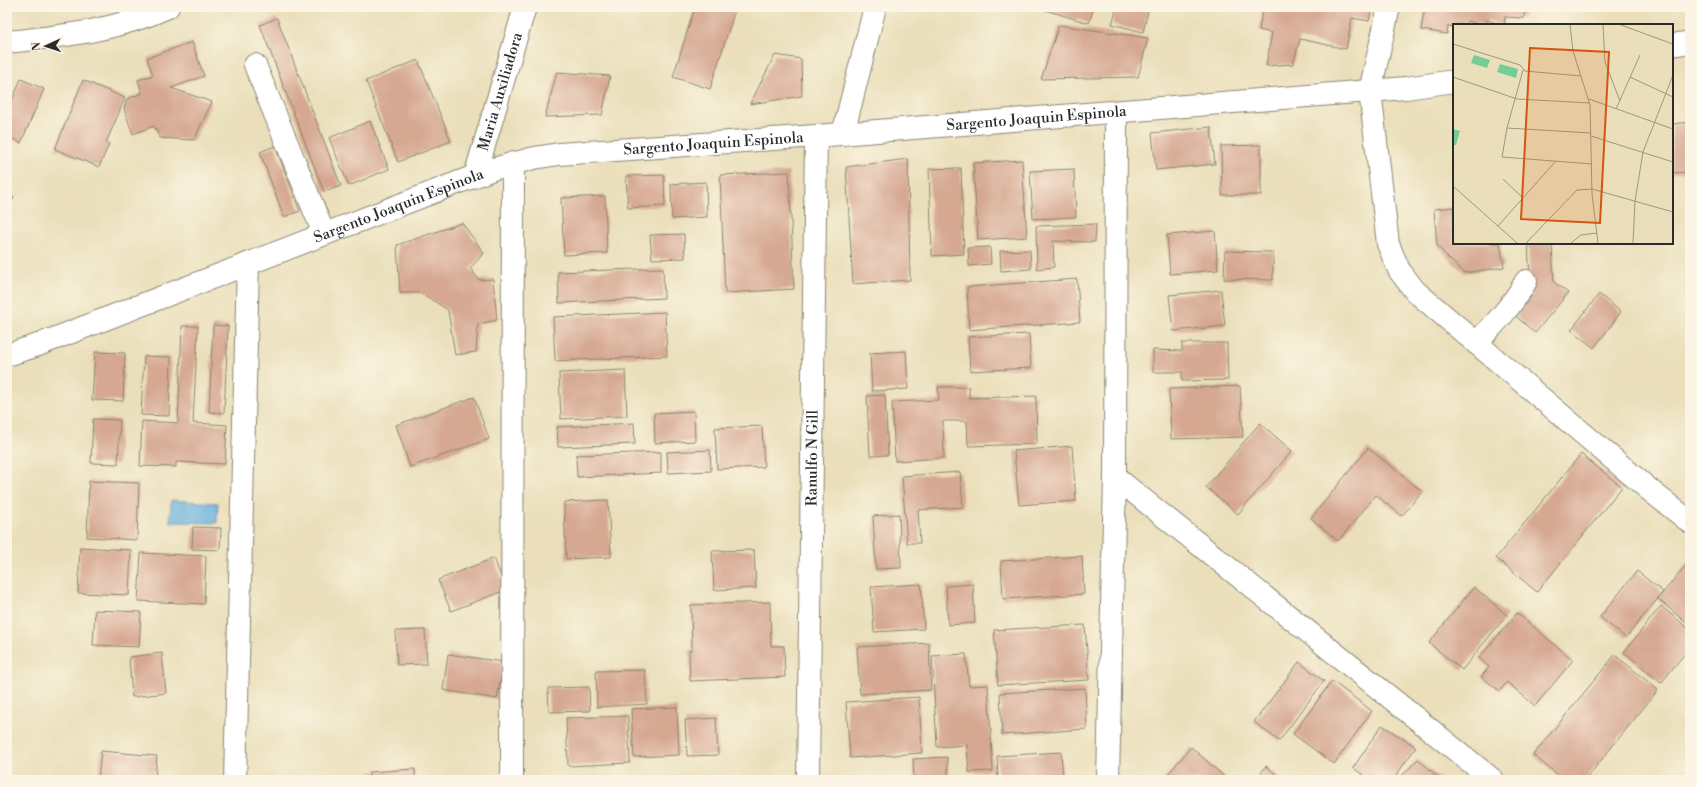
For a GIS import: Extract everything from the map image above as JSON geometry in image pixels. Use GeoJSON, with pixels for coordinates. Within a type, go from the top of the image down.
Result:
{"type":"FeatureCollection","features":[{"type":"Feature","properties":{"kind":"street"},"geometry":{"type":"LineString","coordinates":[[7,42],[100,30],[150,15],[168,7]]}},
{"type":"Feature","properties":{"kind":"street","name":"Maria Auxiliadora"},"geometry":{"type":"LineString","coordinates":[[475,176],[525,7]]}},
{"type":"Feature","properties":{"kind":"street"},"geometry":{"type":"LineString","coordinates":[[843,134],[875,7]]}},
{"type":"Feature","properties":{"kind":"street"},"geometry":{"type":"LineString","coordinates":[[1389,7],[1370,91],[1388,244],[1399,270],[1416,291],[1476,343],[1646,487],[1690,522]]}},
{"type":"Feature","properties":{"kind":"street"},"geometry":{"type":"LineString","coordinates":[[1673,45],[1690,42]]}},
{"type":"Feature","properties":{"kind":"street"},"geometry":{"type":"LineString","coordinates":[[255,65],[324,234]]}},
{"type":"Feature","properties":{"kind":"street","name":"Sargento Joaquin Espinola"},"geometry":{"type":"LineString","coordinates":[[7,355],[38,345],[475,176],[513,163],[559,154],[843,134],[1116,112],[1416,87],[1453,81]]}},
{"type":"Feature","properties":{"kind":"street"},"geometry":{"type":"LineString","coordinates":[[1108,780],[1114,477],[1116,112]]}},
{"type":"Feature","properties":{"kind":"street","name":"Ranulfo N Gill"},"geometry":{"type":"LineString","coordinates":[[808,780],[816,136]]}},
{"type":"Feature","properties":{"kind":"street"},"geometry":{"type":"LineString","coordinates":[[512,780],[513,163]]}},
{"type":"Feature","properties":{"kind":"street"},"geometry":{"type":"LineString","coordinates":[[235,780],[248,264]]}},
{"type":"Feature","properties":{"kind":"street"},"geometry":{"type":"LineString","coordinates":[[1476,343],[1504,314],[1519,295],[1526,281]]}},
{"type":"Feature","properties":{"kind":"street"},"geometry":{"type":"LineString","coordinates":[[1114,477],[1490,779]]}},
{"type":"Feature","properties":{"kind":"water"},"geometry":{"type":"Polygon","coordinates":[[[171,500],[218,503],[217,523],[170,522],[171,500]]]}},
{"type":"Feature","properties":{"kind":"building"},"geometry":{"type":"Polygon","coordinates":[[[695,7],[736,7],[710,89],[673,77],[695,7]]]}},
{"type":"Feature","properties":{"kind":"building"},"geometry":{"type":"Polygon","coordinates":[[[1046,7],[1094,7],[1089,23],[1045,10],[1046,7]]]}},
{"type":"Feature","properties":{"kind":"building"},"geometry":{"type":"Polygon","coordinates":[[[1117,7],[1149,7],[1143,32],[1112,24],[1117,7]]]}},
{"type":"Feature","properties":{"kind":"building"},"geometry":{"type":"Polygon","coordinates":[[[1263,7],[1372,7],[1369,21],[1352,18],[1346,49],[1300,39],[1293,64],[1266,66],[1272,33],[1259,30],[1263,7]]]}},
{"type":"Feature","properties":{"kind":"building"},"geometry":{"type":"Polygon","coordinates":[[[1425,7],[1525,7],[1524,18],[1505,17],[1504,24],[1487,20],[1485,24],[1467,21],[1466,24],[1453,24],[1453,27],[1448,26],[1447,34],[1421,30],[1425,7]]]}},
{"type":"Feature","properties":{"kind":"building"},"geometry":{"type":"Polygon","coordinates":[[[277,18],[341,186],[324,192],[260,25],[277,18]]]}},
{"type":"Feature","properties":{"kind":"building"},"geometry":{"type":"Polygon","coordinates":[[[1059,25],[1148,38],[1138,77],[1041,79],[1059,25]]]}},
{"type":"Feature","properties":{"kind":"building"},"geometry":{"type":"Polygon","coordinates":[[[192,42],[204,76],[171,88],[212,102],[194,140],[160,138],[154,126],[133,134],[124,109],[127,99],[142,93],[138,80],[153,75],[147,58],[192,42]]]}},
{"type":"Feature","properties":{"kind":"building"},"geometry":{"type":"Polygon","coordinates":[[[775,55],[801,59],[802,96],[750,104],[775,55]]]}},
{"type":"Feature","properties":{"kind":"building"},"geometry":{"type":"Polygon","coordinates":[[[418,60],[451,141],[398,162],[366,81],[418,60]]]}},
{"type":"Feature","properties":{"kind":"building"},"geometry":{"type":"Polygon","coordinates":[[[557,72],[610,76],[602,115],[545,117],[557,72]]]}},
{"type":"Feature","properties":{"kind":"building"},"geometry":{"type":"Polygon","coordinates":[[[21,79],[44,89],[21,143],[7,136],[7,113],[21,79]]]}},
{"type":"Feature","properties":{"kind":"building"},"geometry":{"type":"Polygon","coordinates":[[[83,80],[125,98],[106,143],[109,144],[99,167],[55,149],[83,80]]]}},
{"type":"Feature","properties":{"kind":"building"},"geometry":{"type":"Polygon","coordinates":[[[370,121],[389,169],[349,186],[329,138],[370,121]]]}},
{"type":"Feature","properties":{"kind":"building"},"geometry":{"type":"Polygon","coordinates":[[[1690,122],[1690,172],[1673,173],[1673,124],[1690,122]]]}},
{"type":"Feature","properties":{"kind":"building"},"geometry":{"type":"Polygon","coordinates":[[[1211,127],[1215,164],[1156,170],[1152,133],[1211,127]]]}},
{"type":"Feature","properties":{"kind":"building"},"geometry":{"type":"Polygon","coordinates":[[[1261,145],[1261,195],[1222,195],[1221,146],[1261,145]]]}},
{"type":"Feature","properties":{"kind":"building"},"geometry":{"type":"Polygon","coordinates":[[[275,146],[300,211],[284,217],[260,152],[275,146]]]}},
{"type":"Feature","properties":{"kind":"building"},"geometry":{"type":"Polygon","coordinates":[[[908,159],[910,280],[853,284],[846,167],[908,159]]]}},
{"type":"Feature","properties":{"kind":"building"},"geometry":{"type":"Polygon","coordinates":[[[1022,160],[1027,237],[978,240],[973,163],[1022,160]]]}},
{"type":"Feature","properties":{"kind":"building"},"geometry":{"type":"Polygon","coordinates":[[[961,168],[964,254],[932,256],[929,169],[961,168]]]}},
{"type":"Feature","properties":{"kind":"building"},"geometry":{"type":"Polygon","coordinates":[[[1074,169],[1076,217],[1033,219],[1030,171],[1074,169]]]}},
{"type":"Feature","properties":{"kind":"building"},"geometry":{"type":"Polygon","coordinates":[[[789,172],[794,289],[725,293],[720,175],[789,172]]]}},
{"type":"Feature","properties":{"kind":"building"},"geometry":{"type":"Polygon","coordinates":[[[664,175],[665,206],[628,208],[626,176],[664,175]]]}},
{"type":"Feature","properties":{"kind":"building"},"geometry":{"type":"Polygon","coordinates":[[[706,182],[707,217],[672,219],[671,184],[706,182]]]}},
{"type":"Feature","properties":{"kind":"building"},"geometry":{"type":"Polygon","coordinates":[[[7,194],[14,197],[7,213],[7,194]]]}},
{"type":"Feature","properties":{"kind":"building"},"geometry":{"type":"Polygon","coordinates":[[[605,196],[607,253],[564,255],[561,198],[605,196]]]}},
{"type":"Feature","properties":{"kind":"building"},"geometry":{"type":"Polygon","coordinates":[[[1453,207],[1453,244],[1500,244],[1504,267],[1465,273],[1448,258],[1437,245],[1434,209],[1453,207]]]}},
{"type":"Feature","properties":{"kind":"building"},"geometry":{"type":"Polygon","coordinates":[[[462,223],[484,253],[470,268],[479,280],[493,279],[497,320],[478,324],[476,352],[455,355],[448,310],[421,293],[400,293],[397,245],[462,223]]]}},
{"type":"Feature","properties":{"kind":"building"},"geometry":{"type":"Polygon","coordinates":[[[1096,224],[1095,242],[1053,241],[1054,267],[1037,269],[1036,226],[1096,224]]]}},
{"type":"Feature","properties":{"kind":"building"},"geometry":{"type":"Polygon","coordinates":[[[1215,231],[1218,270],[1170,274],[1167,235],[1215,231]]]}},
{"type":"Feature","properties":{"kind":"building"},"geometry":{"type":"Polygon","coordinates":[[[684,234],[685,258],[652,259],[650,235],[684,234]]]}},
{"type":"Feature","properties":{"kind":"building"},"geometry":{"type":"Polygon","coordinates":[[[1528,244],[1552,244],[1554,282],[1568,293],[1535,333],[1516,316],[1531,297],[1528,244]]]}},
{"type":"Feature","properties":{"kind":"building"},"geometry":{"type":"Polygon","coordinates":[[[990,247],[991,264],[969,266],[968,248],[990,247]]]}},
{"type":"Feature","properties":{"kind":"building"},"geometry":{"type":"Polygon","coordinates":[[[1030,250],[1031,269],[1001,271],[1000,251],[1030,250]]]}},
{"type":"Feature","properties":{"kind":"building"},"geometry":{"type":"Polygon","coordinates":[[[1225,251],[1273,252],[1273,280],[1224,279],[1225,251]]]}},
{"type":"Feature","properties":{"kind":"building"},"geometry":{"type":"Polygon","coordinates":[[[663,268],[664,298],[559,303],[558,272],[663,268]]]}},
{"type":"Feature","properties":{"kind":"building"},"geometry":{"type":"Polygon","coordinates":[[[1077,279],[1080,322],[969,330],[967,287],[1077,279]]]}},
{"type":"Feature","properties":{"kind":"building"},"geometry":{"type":"Polygon","coordinates":[[[1221,290],[1225,326],[1173,331],[1169,295],[1221,290]]]}},
{"type":"Feature","properties":{"kind":"building"},"geometry":{"type":"Polygon","coordinates":[[[1599,294],[1621,312],[1594,348],[1571,330],[1599,294]]]}},
{"type":"Feature","properties":{"kind":"building"},"geometry":{"type":"Polygon","coordinates":[[[665,312],[667,356],[555,361],[553,317],[665,312]]]}},
{"type":"Feature","properties":{"kind":"building"},"geometry":{"type":"Polygon","coordinates":[[[213,325],[228,326],[224,413],[209,412],[213,325]]]}},
{"type":"Feature","properties":{"kind":"building"},"geometry":{"type":"Polygon","coordinates":[[[182,326],[198,326],[193,423],[227,425],[225,464],[176,462],[176,467],[140,466],[142,421],[178,423],[182,326]]]}},
{"type":"Feature","properties":{"kind":"building"},"geometry":{"type":"Polygon","coordinates":[[[1029,334],[1031,368],[970,371],[968,337],[1029,334]]]}},
{"type":"Feature","properties":{"kind":"building"},"geometry":{"type":"Polygon","coordinates":[[[1182,343],[1227,343],[1228,380],[1182,381],[1182,372],[1153,372],[1153,350],[1182,351],[1182,343]]]}},
{"type":"Feature","properties":{"kind":"building"},"geometry":{"type":"Polygon","coordinates":[[[906,351],[908,389],[872,391],[870,353],[906,351]]]}},
{"type":"Feature","properties":{"kind":"building"},"geometry":{"type":"Polygon","coordinates":[[[95,352],[125,353],[123,401],[92,400],[95,352]]]}},
{"type":"Feature","properties":{"kind":"building"},"geometry":{"type":"Polygon","coordinates":[[[144,356],[171,357],[169,416],[141,415],[144,356]]]}},
{"type":"Feature","properties":{"kind":"building"},"geometry":{"type":"Polygon","coordinates":[[[625,370],[627,416],[561,419],[559,373],[625,370]]]}},
{"type":"Feature","properties":{"kind":"building"},"geometry":{"type":"Polygon","coordinates":[[[1240,386],[1243,437],[1171,439],[1169,389],[1240,386]]]}},
{"type":"Feature","properties":{"kind":"building"},"geometry":{"type":"Polygon","coordinates":[[[938,387],[969,387],[969,398],[1036,396],[1037,444],[968,446],[967,421],[943,421],[944,458],[895,461],[892,402],[939,400],[938,387]]]}},
{"type":"Feature","properties":{"kind":"building"},"geometry":{"type":"Polygon","coordinates":[[[885,395],[888,455],[870,456],[867,396],[885,395]]]}},
{"type":"Feature","properties":{"kind":"building"},"geometry":{"type":"Polygon","coordinates":[[[474,397],[489,439],[410,467],[396,425],[474,397]]]}},
{"type":"Feature","properties":{"kind":"building"},"geometry":{"type":"Polygon","coordinates":[[[694,411],[695,441],[655,443],[654,413],[694,411]]]}},
{"type":"Feature","properties":{"kind":"building"},"geometry":{"type":"Polygon","coordinates":[[[93,419],[120,420],[118,464],[91,463],[93,419]]]}},
{"type":"Feature","properties":{"kind":"building"},"geometry":{"type":"Polygon","coordinates":[[[634,423],[635,444],[558,447],[557,427],[634,423]]]}},
{"type":"Feature","properties":{"kind":"building"},"geometry":{"type":"Polygon","coordinates":[[[1260,423],[1292,451],[1238,514],[1206,487],[1260,423]]]}},
{"type":"Feature","properties":{"kind":"building"},"geometry":{"type":"Polygon","coordinates":[[[762,426],[764,467],[717,469],[715,428],[762,426]]]}},
{"type":"Feature","properties":{"kind":"building"},"geometry":{"type":"Polygon","coordinates":[[[1072,446],[1076,501],[1019,505],[1014,451],[1072,446]]]}},
{"type":"Feature","properties":{"kind":"building"},"geometry":{"type":"Polygon","coordinates":[[[1368,448],[1422,491],[1402,516],[1376,495],[1338,541],[1311,518],[1368,448]]]}},
{"type":"Feature","properties":{"kind":"building"},"geometry":{"type":"Polygon","coordinates":[[[710,450],[711,471],[668,473],[667,452],[710,450]]]}},
{"type":"Feature","properties":{"kind":"building"},"geometry":{"type":"Polygon","coordinates":[[[661,452],[661,473],[577,477],[576,455],[661,452]]]}},
{"type":"Feature","properties":{"kind":"building"},"geometry":{"type":"Polygon","coordinates":[[[1581,454],[1622,487],[1537,592],[1496,558],[1581,454]]]}},
{"type":"Feature","properties":{"kind":"building"},"geometry":{"type":"Polygon","coordinates":[[[960,472],[963,507],[918,510],[920,543],[907,543],[902,476],[960,472]]]}},
{"type":"Feature","properties":{"kind":"building"},"geometry":{"type":"Polygon","coordinates":[[[89,481],[139,483],[137,540],[87,537],[89,481]]]}},
{"type":"Feature","properties":{"kind":"building"},"geometry":{"type":"Polygon","coordinates":[[[608,500],[611,557],[566,559],[564,502],[608,500]]]}},
{"type":"Feature","properties":{"kind":"building"},"geometry":{"type":"Polygon","coordinates":[[[899,514],[901,568],[876,569],[873,516],[899,514]]]}},
{"type":"Feature","properties":{"kind":"building"},"geometry":{"type":"Polygon","coordinates":[[[193,527],[221,528],[220,550],[192,549],[193,527]]]}},
{"type":"Feature","properties":{"kind":"building"},"geometry":{"type":"Polygon","coordinates":[[[80,547],[131,550],[129,595],[78,593],[80,547]]]}},
{"type":"Feature","properties":{"kind":"building"},"geometry":{"type":"Polygon","coordinates":[[[754,550],[756,588],[714,590],[712,551],[754,550]]]}},
{"type":"Feature","properties":{"kind":"building"},"geometry":{"type":"Polygon","coordinates":[[[141,553],[206,556],[204,604],[138,601],[141,553]]]}},
{"type":"Feature","properties":{"kind":"building"},"geometry":{"type":"Polygon","coordinates":[[[1082,556],[1084,594],[1003,599],[1001,561],[1082,556]]]}},
{"type":"Feature","properties":{"kind":"building"},"geometry":{"type":"Polygon","coordinates":[[[494,558],[506,590],[451,611],[438,580],[494,558]]]}},
{"type":"Feature","properties":{"kind":"building"},"geometry":{"type":"Polygon","coordinates":[[[1690,560],[1690,626],[1658,599],[1690,560]]]}},
{"type":"Feature","properties":{"kind":"building"},"geometry":{"type":"Polygon","coordinates":[[[1637,571],[1663,592],[1626,638],[1600,617],[1637,571]]]}},
{"type":"Feature","properties":{"kind":"building"},"geometry":{"type":"Polygon","coordinates":[[[921,584],[924,629],[874,632],[871,587],[921,584]]]}},
{"type":"Feature","properties":{"kind":"building"},"geometry":{"type":"Polygon","coordinates":[[[973,584],[975,623],[948,625],[946,586],[973,584]]]}},
{"type":"Feature","properties":{"kind":"building"},"geometry":{"type":"Polygon","coordinates":[[[1474,587],[1507,615],[1462,670],[1429,643],[1474,587]]]}},
{"type":"Feature","properties":{"kind":"building"},"geometry":{"type":"Polygon","coordinates":[[[770,602],[771,646],[784,646],[785,677],[690,681],[689,650],[692,650],[691,605],[770,602]]]}},
{"type":"Feature","properties":{"kind":"building"},"geometry":{"type":"Polygon","coordinates":[[[1661,606],[1690,630],[1690,647],[1661,683],[1624,652],[1661,606]]]}},
{"type":"Feature","properties":{"kind":"building"},"geometry":{"type":"Polygon","coordinates":[[[95,610],[141,612],[139,647],[93,645],[95,610]]]}},
{"type":"Feature","properties":{"kind":"building"},"geometry":{"type":"Polygon","coordinates":[[[1517,613],[1573,660],[1535,706],[1507,682],[1500,691],[1481,677],[1489,667],[1479,658],[1517,613]]]}},
{"type":"Feature","properties":{"kind":"building"},"geometry":{"type":"Polygon","coordinates":[[[1085,625],[1089,680],[998,685],[994,630],[1085,625]]]}},
{"type":"Feature","properties":{"kind":"building"},"geometry":{"type":"Polygon","coordinates":[[[425,630],[427,664],[397,665],[395,631],[425,630]]]}},
{"type":"Feature","properties":{"kind":"building"},"geometry":{"type":"Polygon","coordinates":[[[929,643],[931,690],[860,694],[857,647],[929,643]]]}},
{"type":"Feature","properties":{"kind":"building"},"geometry":{"type":"Polygon","coordinates":[[[162,653],[166,693],[132,697],[129,657],[162,653]]]}},
{"type":"Feature","properties":{"kind":"building"},"geometry":{"type":"Polygon","coordinates":[[[448,654],[503,662],[497,699],[443,690],[448,654]]]}},
{"type":"Feature","properties":{"kind":"building"},"geometry":{"type":"Polygon","coordinates":[[[966,654],[969,686],[988,685],[993,771],[969,772],[967,745],[937,747],[932,656],[966,654]]]}},
{"type":"Feature","properties":{"kind":"building"},"geometry":{"type":"Polygon","coordinates":[[[1615,655],[1658,690],[1585,780],[1564,780],[1533,755],[1615,655]]]}},
{"type":"Feature","properties":{"kind":"building"},"geometry":{"type":"Polygon","coordinates":[[[1299,662],[1324,681],[1279,741],[1254,722],[1299,662]]]}},
{"type":"Feature","properties":{"kind":"building"},"geometry":{"type":"Polygon","coordinates":[[[645,670],[647,704],[597,707],[596,671],[645,670]]]}},
{"type":"Feature","properties":{"kind":"building"},"geometry":{"type":"Polygon","coordinates":[[[1332,681],[1372,711],[1334,764],[1293,734],[1332,681]]]}},
{"type":"Feature","properties":{"kind":"building"},"geometry":{"type":"Polygon","coordinates":[[[589,687],[590,711],[549,712],[548,688],[589,687]]]}},
{"type":"Feature","properties":{"kind":"building"},"geometry":{"type":"Polygon","coordinates":[[[1085,688],[1087,729],[1002,735],[1000,693],[1085,688]]]}},
{"type":"Feature","properties":{"kind":"building"},"geometry":{"type":"Polygon","coordinates":[[[919,697],[922,753],[850,758],[846,702],[919,697]]]}},
{"type":"Feature","properties":{"kind":"building"},"geometry":{"type":"Polygon","coordinates":[[[677,707],[679,755],[634,757],[631,709],[677,707]]]}},
{"type":"Feature","properties":{"kind":"building"},"geometry":{"type":"Polygon","coordinates":[[[628,716],[630,763],[568,766],[566,718],[628,716]]]}},
{"type":"Feature","properties":{"kind":"building"},"geometry":{"type":"Polygon","coordinates":[[[716,718],[718,755],[687,756],[685,720],[716,718]]]}},
{"type":"Feature","properties":{"kind":"building"},"geometry":{"type":"Polygon","coordinates":[[[1382,725],[1416,747],[1393,780],[1371,780],[1353,768],[1382,725]]]}},
{"type":"Feature","properties":{"kind":"building"},"geometry":{"type":"Polygon","coordinates":[[[1191,747],[1228,780],[1163,780],[1191,747]]]}},
{"type":"Feature","properties":{"kind":"building"},"geometry":{"type":"Polygon","coordinates":[[[101,751],[157,756],[155,780],[98,780],[101,751]]]}},
{"type":"Feature","properties":{"kind":"building"},"geometry":{"type":"Polygon","coordinates":[[[1061,752],[1063,780],[998,780],[997,756],[1061,752]]]}},
{"type":"Feature","properties":{"kind":"building"},"geometry":{"type":"Polygon","coordinates":[[[947,757],[949,780],[914,780],[913,759],[947,757]]]}},
{"type":"Feature","properties":{"kind":"building"},"geometry":{"type":"Polygon","coordinates":[[[1418,759],[1441,780],[1398,780],[1418,759]]]}},
{"type":"Feature","properties":{"kind":"building"},"geometry":{"type":"Polygon","coordinates":[[[1266,766],[1283,780],[1256,780],[1266,766]]]}},
{"type":"Feature","properties":{"kind":"building"},"geometry":{"type":"Polygon","coordinates":[[[415,769],[415,780],[369,780],[369,772],[415,769]]]}}]}
